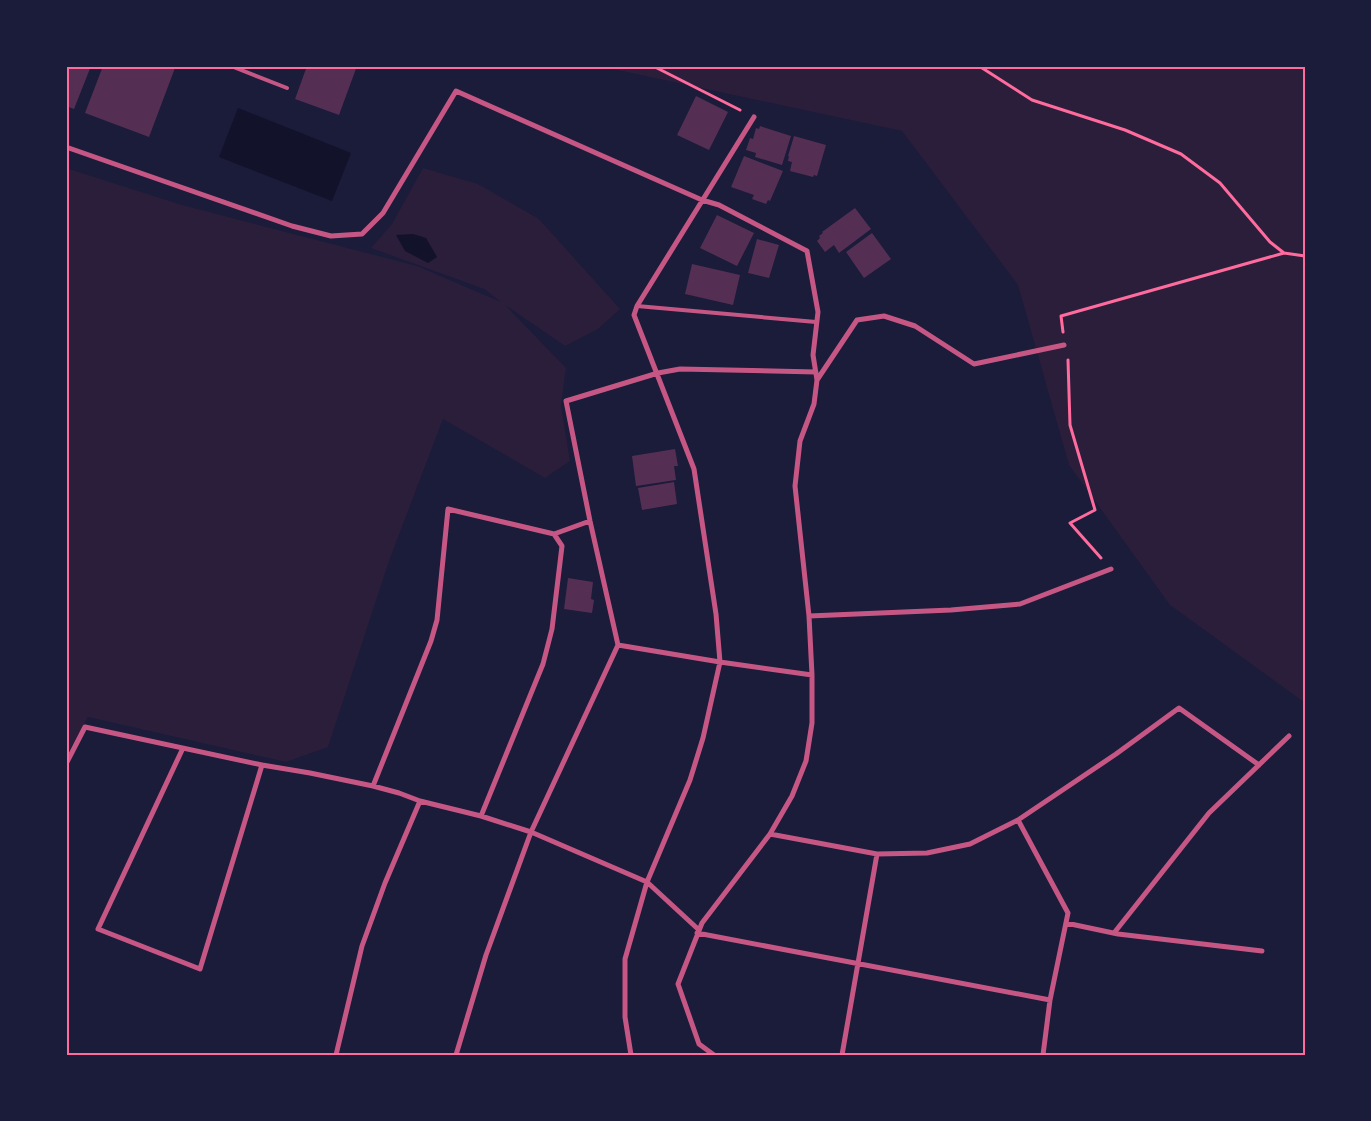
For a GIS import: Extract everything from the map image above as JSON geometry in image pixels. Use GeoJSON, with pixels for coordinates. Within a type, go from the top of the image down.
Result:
{"type":"FeatureCollection","features":[{"type":"Feature","properties":{"kind":"street"},"geometry":{"type":"LineString","coordinates":[[66,147],[292,226],[331,236],[362,234],[383,213],[456,92],[702,200],[719,205],[807,251],[818,312],[813,355],[817,380],[814,404],[800,441],[795,486],[809,616],[812,723],[806,762],[792,796],[770,834],[702,923],[678,984],[699,1044],[714,1055]]}},
{"type":"Feature","properties":{"kind":"street"},"geometry":{"type":"LineString","coordinates":[[631,1055],[625,1017],[625,959],[647,882],[690,780],[707,721],[720,662],[716,614],[694,469],[634,315],[754,117]]}},
{"type":"Feature","properties":{"kind":"street"},"geometry":{"type":"LineString","coordinates":[[817,380],[857,320],[884,316],[915,326],[974,364],[1064,345]]}},
{"type":"Feature","properties":{"kind":"street"},"geometry":{"type":"LineString","coordinates":[[456,1055],[486,955],[531,832],[618,645],[566,402],[658,373],[680,369],[816,372]]}},
{"type":"Feature","properties":{"kind":"street"},"geometry":{"type":"LineString","coordinates":[[373,786],[431,641],[437,620],[448,508],[554,534],[590,521]]}},
{"type":"Feature","properties":{"kind":"street"},"geometry":{"type":"LineString","coordinates":[[481,816],[543,664],[552,629],[562,546],[554,534]]}},
{"type":"Feature","properties":{"kind":"street"},"geometry":{"type":"LineString","coordinates":[[809,616],[951,610],[1020,604],[1111,569]]}},
{"type":"Feature","properties":{"kind":"street"},"geometry":{"type":"LineString","coordinates":[[618,645],[812,675]]}},
{"type":"Feature","properties":{"kind":"street"},"geometry":{"type":"LineString","coordinates":[[770,834],[877,854],[927,853],[970,844],[1018,820],[1116,754],[1179,708],[1259,765]]}},
{"type":"Feature","properties":{"kind":"street"},"geometry":{"type":"LineString","coordinates":[[66,764],[85,727],[262,765],[373,786],[531,832],[647,882],[698,932],[1050,1000]]}},
{"type":"Feature","properties":{"kind":"street"},"geometry":{"type":"LineString","coordinates":[[1114,933],[1209,813],[1289,736]]}},
{"type":"Feature","properties":{"kind":"street"},"geometry":{"type":"LineString","coordinates":[[183,748],[98,929],[200,969],[262,765]]}},
{"type":"Feature","properties":{"kind":"street"},"geometry":{"type":"LineString","coordinates":[[336,1055],[362,946],[385,883],[420,801]]}},
{"type":"Feature","properties":{"kind":"street"},"geometry":{"type":"LineString","coordinates":[[1018,820],[1068,913],[1050,1000],[1043,1055]]}},
{"type":"Feature","properties":{"kind":"street"},"geometry":{"type":"LineString","coordinates":[[842,1055],[877,854]]}},
{"type":"Feature","properties":{"kind":"street"},"geometry":{"type":"LineString","coordinates":[[1066,923],[1114,933],[1175,942],[1262,951]]}},
{"type":"Feature","properties":{"kind":"lane"},"geometry":{"type":"LineString","coordinates":[[231,66],[287,88]]}},
{"type":"Feature","properties":{"kind":"lane"},"geometry":{"type":"LineString","coordinates":[[638,306],[816,322]]}},
{"type":"Feature","properties":{"kind":"path"},"geometry":{"type":"LineString","coordinates":[[653,66],[754,117]]}},
{"type":"Feature","properties":{"kind":"path"},"geometry":{"type":"LineString","coordinates":[[979,66],[1032,100],[1125,130],[1181,154],[1220,183],[1256,227],[1284,253]]}},
{"type":"Feature","properties":{"kind":"path"},"geometry":{"type":"LineString","coordinates":[[1111,569],[1070,523],[1095,510],[1070,426],[1068,354],[1064,345],[1061,316],[1284,253],[1305,256]]}},
{"type":"Feature","properties":{"kind":"shaded area"},"geometry":{"type":"Polygon","coordinates":[[[599,66],[1305,66],[1305,703],[1170,605],[1069,465],[1018,285],[902,131],[599,66]]]}},
{"type":"Feature","properties":{"kind":"shaded area"},"geometry":{"type":"Polygon","coordinates":[[[238,108],[351,153],[332,201],[219,157],[238,108]]]}},
{"type":"Feature","properties":{"kind":"shaded area"},"geometry":{"type":"Polygon","coordinates":[[[66,168],[182,205],[417,266],[501,302],[484,289],[371,248],[392,224],[423,168],[478,184],[539,219],[620,309],[598,329],[565,346],[505,305],[566,368],[561,406],[570,461],[545,478],[443,419],[389,561],[328,747],[286,762],[88,717],[66,756],[66,168]]]}},
{"type":"Feature","properties":{"kind":"shaded area"},"geometry":{"type":"Polygon","coordinates":[[[413,234],[426,238],[437,257],[428,263],[405,251],[396,235],[413,234]]]}},
{"type":"Feature","properties":{"kind":"building"},"geometry":{"type":"Polygon","coordinates":[[[66,66],[91,66],[74,109],[66,106],[66,66]]]}},
{"type":"Feature","properties":{"kind":"building"},"geometry":{"type":"Polygon","coordinates":[[[103,66],[171,66],[175,68],[149,137],[85,113],[103,66]]]}},
{"type":"Feature","properties":{"kind":"building"},"geometry":{"type":"Polygon","coordinates":[[[307,66],[357,66],[339,115],[295,99],[307,66]]]}},
{"type":"Feature","properties":{"kind":"building"},"geometry":{"type":"Polygon","coordinates":[[[696,96],[728,112],[709,150],[677,135],[696,96]]]}},
{"type":"Feature","properties":{"kind":"building"},"geometry":{"type":"Polygon","coordinates":[[[760,126],[791,136],[782,165],[755,157],[756,153],[746,150],[750,138],[753,139],[756,128],[759,129],[760,126]]]}},
{"type":"Feature","properties":{"kind":"building"},"geometry":{"type":"Polygon","coordinates":[[[794,136],[826,145],[817,176],[814,175],[813,177],[790,171],[792,162],[788,161],[788,156],[794,136]]]}},
{"type":"Feature","properties":{"kind":"building"},"geometry":{"type":"Polygon","coordinates":[[[744,156],[783,171],[770,201],[768,200],[766,204],[752,199],[754,195],[731,187],[744,156]]]}},
{"type":"Feature","properties":{"kind":"building"},"geometry":{"type":"Polygon","coordinates":[[[855,208],[871,229],[839,253],[834,245],[825,252],[817,241],[820,238],[819,236],[855,208]]]}},
{"type":"Feature","properties":{"kind":"building"},"geometry":{"type":"Polygon","coordinates":[[[717,215],[754,233],[737,266],[700,248],[717,215]]]}},
{"type":"Feature","properties":{"kind":"building"},"geometry":{"type":"Polygon","coordinates":[[[872,233],[891,259],[864,278],[846,252],[872,233]]]}},
{"type":"Feature","properties":{"kind":"building"},"geometry":{"type":"Polygon","coordinates":[[[757,239],[779,245],[769,278],[748,273],[757,239]]]}},
{"type":"Feature","properties":{"kind":"building"},"geometry":{"type":"Polygon","coordinates":[[[692,264],[740,275],[733,305],[685,294],[692,264]]]}},
{"type":"Feature","properties":{"kind":"building"},"geometry":{"type":"Polygon","coordinates":[[[675,449],[678,466],[674,466],[676,480],[636,486],[632,456],[675,449]]]}},
{"type":"Feature","properties":{"kind":"building"},"geometry":{"type":"Polygon","coordinates":[[[674,482],[677,504],[642,510],[638,488],[674,482]]]}},
{"type":"Feature","properties":{"kind":"building"},"geometry":{"type":"Polygon","coordinates":[[[568,578],[593,582],[591,599],[594,600],[592,613],[564,609],[568,578]]]}}]}
